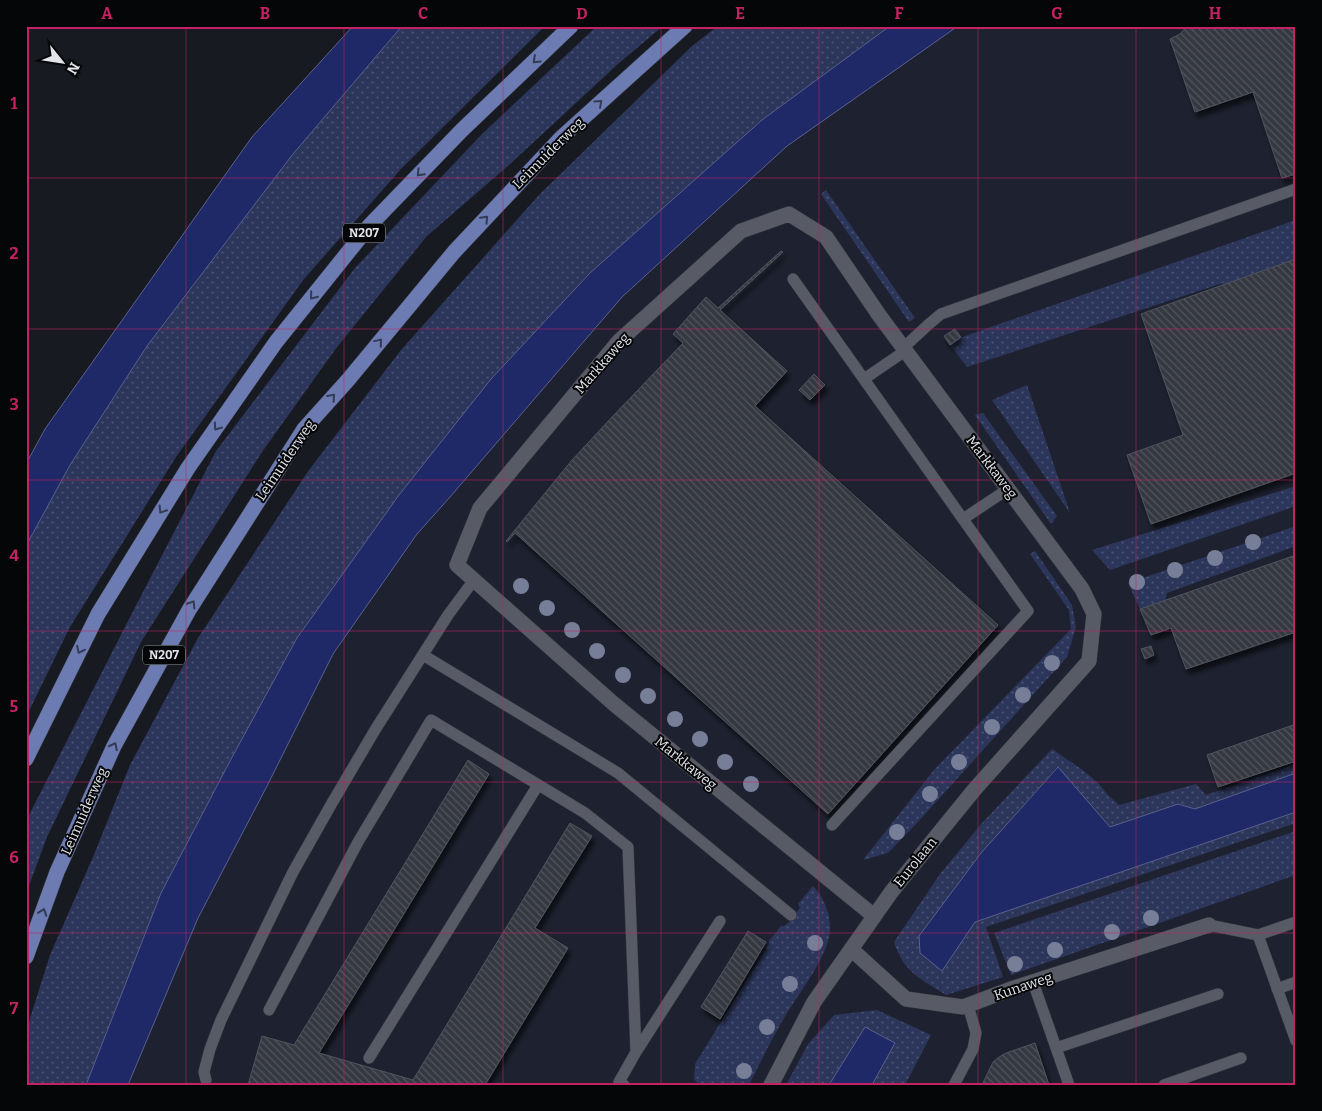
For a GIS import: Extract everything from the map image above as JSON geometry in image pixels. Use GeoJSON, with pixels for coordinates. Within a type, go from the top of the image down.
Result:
{"type":"FeatureCollection","features":[{"type":"Feature","properties":{"kind":"main road","name":"N207"},"geometry":{"type":"LineString","coordinates":[[26,759],[98,614],[188,468],[276,342],[370,225],[462,130],[571,26]]}},
{"type":"Feature","properties":{"kind":"main road","name":"Leimuiderweg"},"geometry":{"type":"LineString","coordinates":[[26,957],[57,872],[114,746],[189,610],[304,429],[348,380],[454,252],[562,136],[685,26]]}},
{"type":"Feature","properties":{"kind":"street","name":"Markkaweg"},"geometry":{"type":"LineString","coordinates":[[874,916],[614,704],[456,565],[480,508],[619,340],[741,230],[789,214],[826,237],[904,350],[1082,589],[1094,614],[1090,661]]}},
{"type":"Feature","properties":{"kind":"street","name":"Eurolaan"},"geometry":{"type":"LineString","coordinates":[[771,1085],[814,1002],[892,892],[974,790],[1090,661]]}},
{"type":"Feature","properties":{"kind":"street","name":"Kunaweg"},"geometry":{"type":"LineString","coordinates":[[851,949],[906,999],[963,1007],[1033,982],[1209,925]]}},
{"type":"Feature","properties":{"kind":"lane"},"geometry":{"type":"LineString","coordinates":[[864,379],[904,350],[941,314],[1296,189]]}},
{"type":"Feature","properties":{"kind":"lane"},"geometry":{"type":"LineString","coordinates":[[793,279],[1028,611],[832,825]]}},
{"type":"Feature","properties":{"kind":"lane"},"geometry":{"type":"LineString","coordinates":[[963,519],[1008,489]]}},
{"type":"Feature","properties":{"kind":"lane"},"geometry":{"type":"LineString","coordinates":[[206,1080],[204,1072],[221,1020],[289,881],[371,738],[448,615],[474,580]]}},
{"type":"Feature","properties":{"kind":"lane"},"geometry":{"type":"LineString","coordinates":[[423,655],[618,773],[791,915]]}},
{"type":"Feature","properties":{"kind":"lane"},"geometry":{"type":"LineString","coordinates":[[269,1010],[358,842],[431,720],[585,813],[628,846],[636,1052]]}},
{"type":"Feature","properties":{"kind":"lane"},"geometry":{"type":"LineString","coordinates":[[369,1058],[538,786]]}},
{"type":"Feature","properties":{"kind":"lane"},"geometry":{"type":"LineString","coordinates":[[620,1084],[636,1052],[720,921]]}},
{"type":"Feature","properties":{"kind":"lane"},"geometry":{"type":"LineString","coordinates":[[1209,925],[1258,935],[1296,922]]}},
{"type":"Feature","properties":{"kind":"lane"},"geometry":{"type":"LineString","coordinates":[[1258,935],[1296,1041]]}},
{"type":"Feature","properties":{"kind":"lane"},"geometry":{"type":"LineString","coordinates":[[1033,982],[1069,1085]]}},
{"type":"Feature","properties":{"kind":"lane"},"geometry":{"type":"LineString","coordinates":[[1277,989],[1296,982]]}},
{"type":"Feature","properties":{"kind":"lane"},"geometry":{"type":"LineString","coordinates":[[1056,1048],[1218,994]]}},
{"type":"Feature","properties":{"kind":"lane"},"geometry":{"type":"LineString","coordinates":[[954,1085],[973,1048],[976,1033],[968,1006]]}},
{"type":"Feature","properties":{"kind":"lane"},"geometry":{"type":"LineString","coordinates":[[1164,1085],[1241,1058]]}},
{"type":"Feature","properties":{"kind":"shaded area"},"geometry":{"type":"Polygon","coordinates":[[[353,26],[402,26],[293,154],[147,346],[70,465],[26,546],[26,464],[45,429],[252,137],[353,26]]]}},
{"type":"Feature","properties":{"kind":"shaded area"},"geometry":{"type":"Polygon","coordinates":[[[402,26],[545,26],[401,169],[304,279],[176,457],[70,627],[26,717],[26,546],[70,465],[147,346],[293,154],[402,26]]]}},
{"type":"Feature","properties":{"kind":"shaded area"},"geometry":{"type":"Polygon","coordinates":[[[597,26],[663,26],[618,64],[509,165],[427,236],[337,347],[262,452],[141,642],[47,837],[26,894],[26,821],[216,451],[355,268],[482,134],[597,26]]]}},
{"type":"Feature","properties":{"kind":"shaded area"},"geometry":{"type":"Polygon","coordinates":[[[718,26],[890,26],[762,120],[590,273],[491,379],[399,495],[297,638],[161,893],[86,1085],[26,1085],[26,1031],[50,955],[93,857],[130,765],[198,638],[309,470],[401,350],[539,195],[692,46],[718,26]]]}},
{"type":"Feature","properties":{"kind":"shaded area"},"geometry":{"type":"Polygon","coordinates":[[[798,26],[1296,26],[1296,1085],[62,1085],[230,682],[798,26]]]}},
{"type":"Feature","properties":{"kind":"shaded area"},"geometry":{"type":"Polygon","coordinates":[[[890,26],[958,26],[787,146],[622,297],[417,534],[333,654],[198,918],[128,1085],[86,1085],[161,893],[230,761],[297,638],[399,495],[491,379],[590,273],[762,120],[890,26]]]}},
{"type":"Feature","properties":{"kind":"shaded area"},"geometry":{"type":"Polygon","coordinates":[[[826,190],[915,318],[909,322],[821,194],[826,190]]]}},
{"type":"Feature","properties":{"kind":"shaded area"},"geometry":{"type":"Polygon","coordinates":[[[1296,220],[1296,482],[1223,283],[967,367],[948,342],[1296,220]]]}},
{"type":"Feature","properties":{"kind":"shaded area"},"geometry":{"type":"Polygon","coordinates":[[[1027,385],[1070,513],[992,400],[1027,385]]]}},
{"type":"Feature","properties":{"kind":"shaded area"},"geometry":{"type":"Polygon","coordinates":[[[983,413],[1057,516],[1051,524],[975,415],[983,413]]]}},
{"type":"Feature","properties":{"kind":"shaded area"},"geometry":{"type":"Polygon","coordinates":[[[1296,486],[1296,506],[1110,570],[1092,550],[1296,486]]]}},
{"type":"Feature","properties":{"kind":"shaded area"},"geometry":{"type":"Polygon","coordinates":[[[1296,526],[1296,546],[1167,593],[1165,601],[1140,609],[1128,583],[1296,526]]]}},
{"type":"Feature","properties":{"kind":"shaded area"},"geometry":{"type":"Polygon","coordinates":[[[1035,551],[1072,605],[1076,627],[1067,657],[888,853],[863,860],[934,770],[1071,629],[1069,610],[1030,554],[1035,551]]]}},
{"type":"Feature","properties":{"kind":"shaded area"},"geometry":{"type":"Polygon","coordinates":[[[1052,749],[1084,771],[1119,805],[1196,784],[1206,795],[1296,764],[1296,773],[1195,809],[1178,804],[1110,827],[1057,767],[981,853],[919,936],[942,971],[975,922],[1296,812],[1296,823],[986,927],[1003,977],[946,995],[908,968],[898,953],[894,942],[940,874],[983,822],[1052,749]]]}},
{"type":"Feature","properties":{"kind":"shaded area"},"geometry":{"type":"Polygon","coordinates":[[[1058,767],[1110,827],[1178,804],[1195,809],[1296,773],[1296,812],[975,922],[942,971],[920,953],[919,936],[981,853],[1058,767]]]}},
{"type":"Feature","properties":{"kind":"shaded area"},"geometry":{"type":"Polygon","coordinates":[[[1296,831],[1296,875],[1011,975],[994,933],[1296,831]]]}},
{"type":"Feature","properties":{"kind":"shaded area"},"geometry":{"type":"Polygon","coordinates":[[[813,886],[820,895],[828,913],[830,931],[828,941],[813,974],[782,1022],[749,1085],[698,1084],[694,1079],[695,1064],[769,944],[769,941],[781,926],[784,926],[793,918],[800,908],[798,904],[813,886]]]}},
{"type":"Feature","properties":{"kind":"shaded area"},"geometry":{"type":"Polygon","coordinates":[[[877,1010],[931,1035],[905,1085],[872,1085],[895,1043],[865,1027],[829,1085],[786,1085],[808,1044],[834,1015],[877,1010]]]}},
{"type":"Feature","properties":{"kind":"shaded area"},"geometry":{"type":"Polygon","coordinates":[[[865,1027],[895,1043],[872,1085],[829,1085],[865,1027]]]}},
{"type":"Feature","properties":{"kind":"building"},"geometry":{"type":"Polygon","coordinates":[[[1187,26],[1296,26],[1296,174],[1282,178],[1253,92],[1195,112],[1170,39],[1180,34],[1187,26]]]}},
{"type":"Feature","properties":{"kind":"building"},"geometry":{"type":"Polygon","coordinates":[[[781,251],[783,252],[720,310],[787,371],[755,406],[998,625],[828,814],[515,533],[506,541],[572,460],[683,343],[673,334],[706,297],[718,308],[781,251]]]}},
{"type":"Feature","properties":{"kind":"building"},"geometry":{"type":"Polygon","coordinates":[[[1296,259],[1296,473],[1151,524],[1127,455],[1183,435],[1141,314],[1296,259]]]}},
{"type":"Feature","properties":{"kind":"building"},"geometry":{"type":"Polygon","coordinates":[[[955,329],[961,337],[950,345],[944,336],[955,329]]]}},
{"type":"Feature","properties":{"kind":"building"},"geometry":{"type":"Polygon","coordinates":[[[814,374],[825,385],[810,400],[799,390],[814,374]]]}},
{"type":"Feature","properties":{"kind":"building"},"geometry":{"type":"Polygon","coordinates":[[[1296,555],[1296,632],[1186,669],[1171,628],[1151,635],[1140,609],[1296,555]]]}},
{"type":"Feature","properties":{"kind":"building"},"geometry":{"type":"Polygon","coordinates":[[[1151,646],[1154,655],[1145,659],[1141,649],[1151,646]]]}},
{"type":"Feature","properties":{"kind":"building"},"geometry":{"type":"Polygon","coordinates":[[[1296,724],[1296,761],[1218,787],[1207,755],[1296,724]]]}},
{"type":"Feature","properties":{"kind":"building"},"geometry":{"type":"Polygon","coordinates":[[[468,760],[489,774],[319,1053],[413,1080],[570,823],[592,836],[535,928],[568,948],[485,1085],[248,1085],[262,1036],[294,1045],[468,760]]]}},
{"type":"Feature","properties":{"kind":"building"},"geometry":{"type":"Polygon","coordinates":[[[748,931],[766,942],[720,1019],[701,1007],[748,931]]]}},
{"type":"Feature","properties":{"kind":"building"},"geometry":{"type":"Polygon","coordinates":[[[1035,1043],[1049,1085],[982,1085],[993,1062],[999,1057],[1035,1043]]]}}]}
